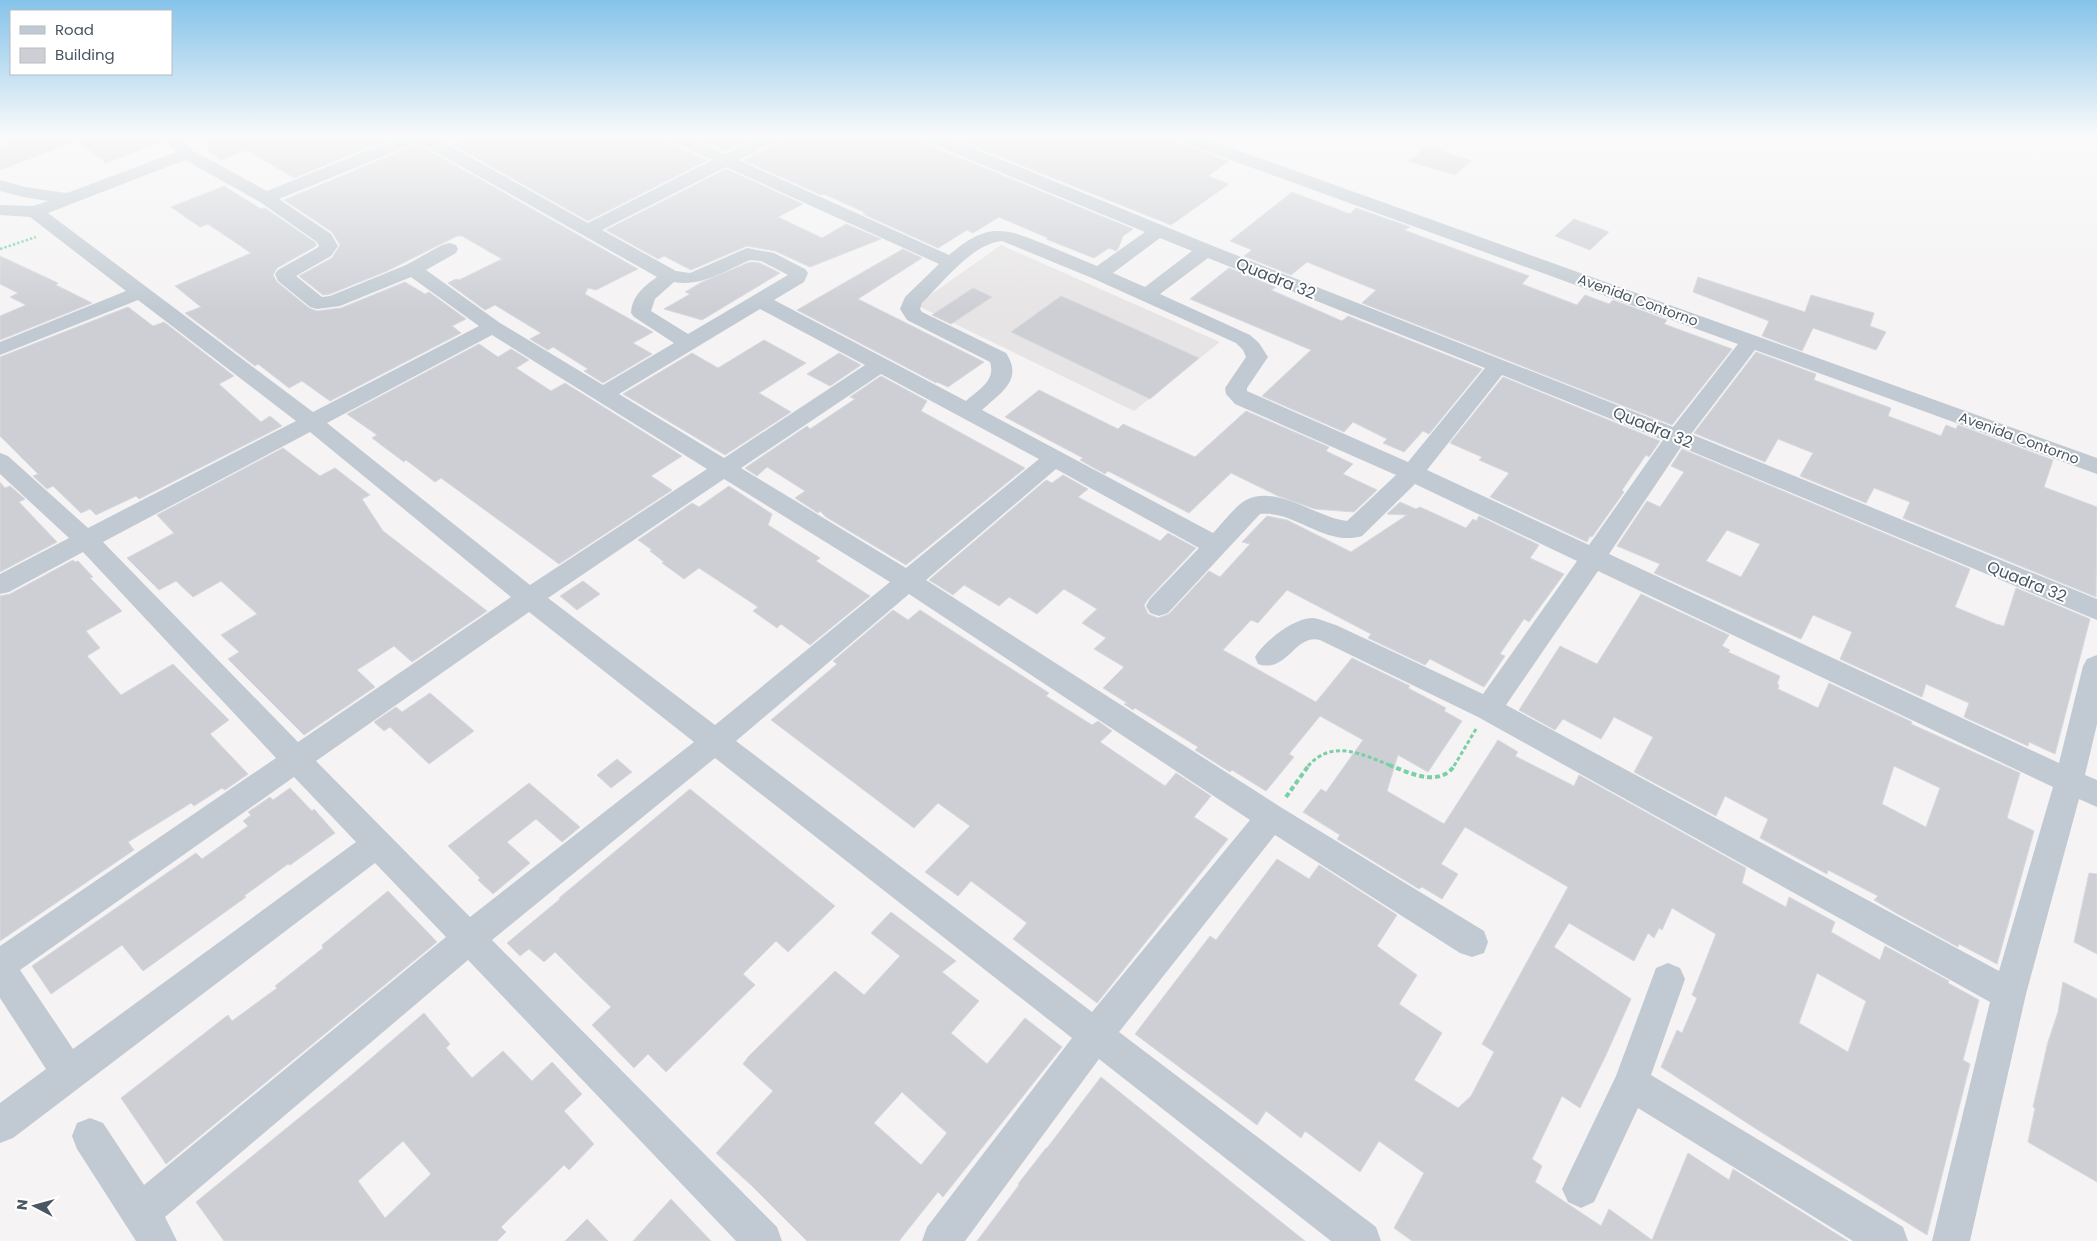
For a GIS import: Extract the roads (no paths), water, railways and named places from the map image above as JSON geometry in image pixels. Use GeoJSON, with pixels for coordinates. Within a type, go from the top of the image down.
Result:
{"type":"FeatureCollection","features":[{"type":"Feature","properties":{"kind":"street"},"geometry":{"type":"LineString","coordinates":[[29,193],[69,199]]}},
{"type":"Feature","properties":{"kind":"street"},"geometry":{"type":"LineString","coordinates":[[0,210],[35,212],[81,193]]}},
{"type":"Feature","properties":{"kind":"street"},"geometry":{"type":"LineString","coordinates":[[258,193],[324,238],[329,246],[324,252],[285,274],[285,277],[317,303],[333,302],[412,269],[449,249]]}},
{"type":"Feature","properties":{"kind":"street"},"geometry":{"type":"LineString","coordinates":[[266,198],[278,193]]}},
{"type":"Feature","properties":{"kind":"street"},"geometry":{"type":"LineString","coordinates":[[524,193],[670,276],[686,279],[694,278],[747,254],[767,256],[798,273],[797,278],[602,394]]}},
{"type":"Feature","properties":{"kind":"street"},"geometry":{"type":"LineString","coordinates":[[590,229],[660,193]]}},
{"type":"Feature","properties":{"kind":"street"},"geometry":{"type":"LineString","coordinates":[[797,193],[951,263],[986,237],[1000,234],[1012,237],[1243,339],[1252,347],[1257,357],[1236,388],[1237,394],[1243,399],[1412,473],[2083,787]]}},
{"type":"Feature","properties":{"kind":"street","name":"Quadra 32"},"geometry":{"type":"LineString","coordinates":[[1066,193],[1677,437],[2097,610]]}},
{"type":"Feature","properties":{"kind":"street","name":"Avenida Contorno"},"geometry":{"type":"LineString","coordinates":[[1340,193],[2097,466]]}},
{"type":"Feature","properties":{"kind":"street"},"geometry":{"type":"LineString","coordinates":[[35,212],[310,421],[529,598],[716,741],[1356,1239]]}},
{"type":"Feature","properties":{"kind":"street"},"geometry":{"type":"LineString","coordinates":[[1099,274],[1158,231]]}},
{"type":"Feature","properties":{"kind":"street"},"geometry":{"type":"LineString","coordinates":[[1146,295],[1206,250]]}},
{"type":"Feature","properties":{"kind":"street"},"geometry":{"type":"LineString","coordinates":[[412,269],[493,327],[722,469],[908,581],[1271,817],[1472,942]]}},
{"type":"Feature","properties":{"kind":"street"},"geometry":{"type":"LineString","coordinates":[[670,276],[643,299],[640,305],[641,313],[688,343]]}},
{"type":"Feature","properties":{"kind":"street"},"geometry":{"type":"LineString","coordinates":[[0,349],[140,292]]}},
{"type":"Feature","properties":{"kind":"street"},"geometry":{"type":"LineString","coordinates":[[758,300],[881,364],[1214,546]]}},
{"type":"Feature","properties":{"kind":"street"},"geometry":{"type":"LineString","coordinates":[[0,585],[87,541],[310,421],[493,327]]}},
{"type":"Feature","properties":{"kind":"street"},"geometry":{"type":"LineString","coordinates":[[1488,709],[1677,437],[1750,340]]}},
{"type":"Feature","properties":{"kind":"street"},"geometry":{"type":"LineString","coordinates":[[69,1074],[0,967],[529,598],[881,364]]}},
{"type":"Feature","properties":{"kind":"street"},"geometry":{"type":"LineString","coordinates":[[1158,606],[1253,506],[1274,504],[1329,527],[1340,530],[1353,530],[1412,473],[1498,366]]}},
{"type":"Feature","properties":{"kind":"street"},"geometry":{"type":"LineString","coordinates":[[90,1136],[149,1228],[469,938],[716,741],[1055,458]]}},
{"type":"Feature","properties":{"kind":"street"},"geometry":{"type":"LineString","coordinates":[[0,461],[87,541],[298,759],[377,844],[763,1241]]}},
{"type":"Feature","properties":{"kind":"street"},"geometry":{"type":"LineString","coordinates":[[1268,657],[1296,634],[1312,628],[1327,632],[1488,709],[2009,994]]}},
{"type":"Feature","properties":{"kind":"street"},"geometry":{"type":"LineString","coordinates":[[1950,1241],[2009,994],[2083,787],[2097,666]]}},
{"type":"Feature","properties":{"kind":"street"},"geometry":{"type":"LineString","coordinates":[[941,1241],[1095,1035],[1271,817]]}},
{"type":"Feature","properties":{"kind":"street"},"geometry":{"type":"LineString","coordinates":[[0,1125],[377,844]]}},
{"type":"Feature","properties":{"kind":"street"},"geometry":{"type":"LineString","coordinates":[[1581,1189],[1631,1083],[1668,979]]}},
{"type":"Feature","properties":{"kind":"street"},"geometry":{"type":"LineString","coordinates":[[1631,1083],[1889,1241]]}},
{"type":"Feature","properties":{"kind":"lane"},"geometry":{"type":"LineString","coordinates":[[951,263],[912,301],[910,309],[914,316],[998,358],[1003,370],[1001,380],[968,411]]}}]}
